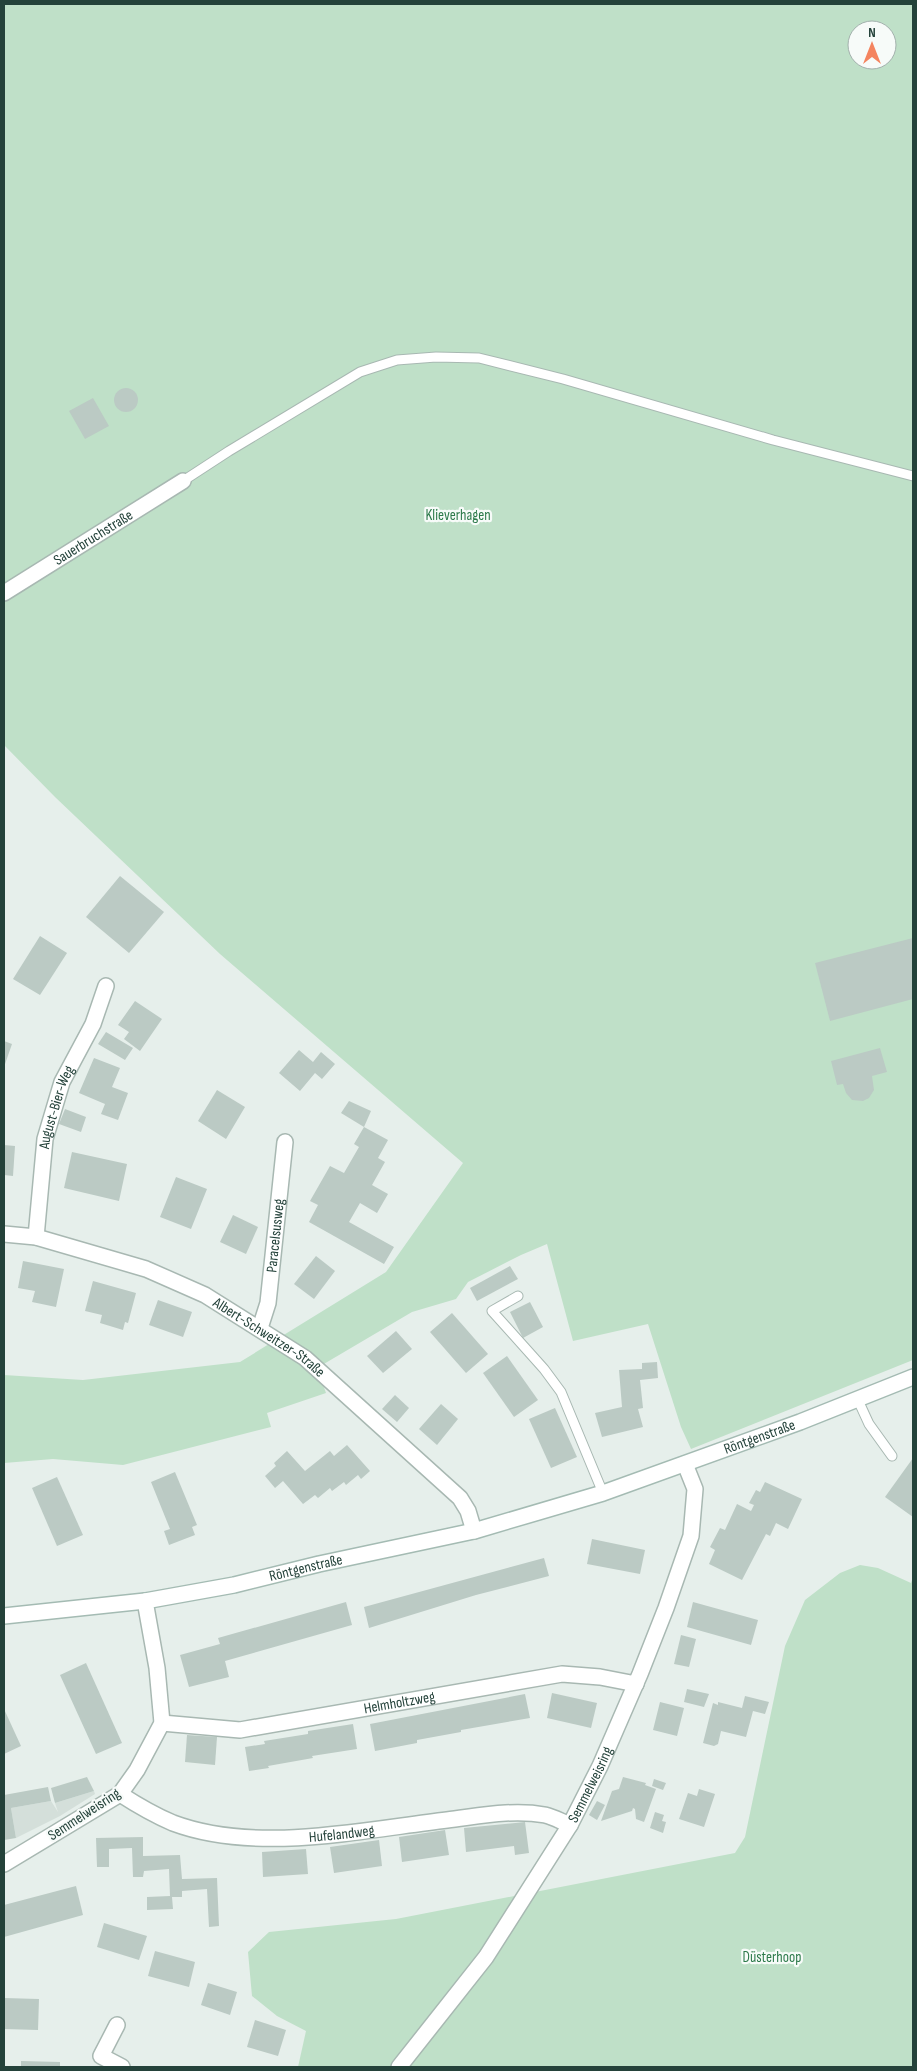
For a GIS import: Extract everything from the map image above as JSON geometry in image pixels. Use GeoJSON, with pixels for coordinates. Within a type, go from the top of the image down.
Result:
{"type":"FeatureCollection","features":[{"type":"Feature","properties":{"kind":"street","name":"Sauerbruchstraße"},"geometry":{"type":"LineString","coordinates":[[4,593],[183,481]]}},
{"type":"Feature","properties":{"kind":"street","name":"August-Bier-Weg"},"geometry":{"type":"LineString","coordinates":[[36,1237],[45,1139],[62,1082],[93,1024],[106,986]]}},
{"type":"Feature","properties":{"kind":"street","name":"Paracelsusweg"},"geometry":{"type":"LineString","coordinates":[[260,1328],[268,1303],[285,1142]]}},
{"type":"Feature","properties":{"kind":"street","name":"Albert-Schweitzer-Straße"},"geometry":{"type":"LineString","coordinates":[[4,1234],[36,1237],[146,1269],[205,1294],[260,1328],[317,1368],[460,1498],[468,1511],[474,1531]]}},
{"type":"Feature","properties":{"kind":"street","name":"Röntgenstraße"},"geometry":{"type":"LineString","coordinates":[[4,1616],[145,1602],[234,1585],[320,1564],[474,1531],[603,1493],[858,1400],[913,1377]]}},
{"type":"Feature","properties":{"kind":"street","name":"Semmelweisring"},"geometry":{"type":"LineString","coordinates":[[399,2067],[486,1957],[570,1825],[600,1766],[636,1684],[666,1608],[691,1536],[695,1489],[685,1464]]}},
{"type":"Feature","properties":{"kind":"street"},"geometry":{"type":"LineString","coordinates":[[145,1602],[157,1668],[162,1724]]}},
{"type":"Feature","properties":{"kind":"street","name":"Helmholtzweg"},"geometry":{"type":"LineString","coordinates":[[162,1724],[240,1730],[562,1674],[600,1677],[636,1684]]}},
{"type":"Feature","properties":{"kind":"street","name":"Semmelweisring"},"geometry":{"type":"LineString","coordinates":[[4,1864],[120,1794],[137,1770],[162,1724]]}},
{"type":"Feature","properties":{"kind":"street","name":"Hufelandweg"},"geometry":{"type":"LineString","coordinates":[[120,1794],[147,1811],[174,1823],[225,1836],[267,1839],[311,1836],[513,1812],[547,1816],[570,1825]]}},
{"type":"Feature","properties":{"kind":"street"},"geometry":{"type":"LineString","coordinates":[[117,2025],[102,2056],[122,2067]]}},
{"type":"Feature","properties":{"kind":"lane"},"geometry":{"type":"LineString","coordinates":[[183,481],[360,372],[397,360],[436,357],[479,358],[562,379],[773,440],[913,476]]}},
{"type":"Feature","properties":{"kind":"lane"},"geometry":{"type":"LineString","coordinates":[[518,1296],[492,1311],[544,1369],[561,1392],[603,1493]]}},
{"type":"Feature","properties":{"kind":"lane"},"geometry":{"type":"LineString","coordinates":[[858,1400],[869,1424],[892,1456]]}},
{"type":"Feature","properties":{"kind":"shaded area"},"geometry":{"type":"Polygon","coordinates":[[[94,1791],[95,1794],[60,1816],[16,1838],[11,1808],[51,1801],[58,1812],[55,1803],[94,1791]]]}},
{"type":"Feature","properties":{"kind":"green space","name":"Klieverhagen"},"geometry":{"type":"Polygon","coordinates":[[[4,4],[913,4],[913,1360],[691,1449],[681,1427],[648,1324],[573,1341],[547,1244],[468,1282],[456,1299],[412,1312],[317,1368],[326,1393],[267,1413],[271,1427],[123,1465],[53,1459],[4,1463],[4,1375],[83,1380],[240,1362],[386,1272],[463,1163],[220,954],[55,797],[4,745],[4,4]]]}},
{"type":"Feature","properties":{"kind":"green space","name":"Düsterhoop"},"geometry":{"type":"Polygon","coordinates":[[[860,1565],[878,1568],[911,1583],[913,1577],[913,2067],[298,2067],[306,2031],[277,2016],[252,1996],[248,1952],[269,1932],[396,1919],[735,1853],[745,1837],[785,1646],[805,1600],[840,1573],[860,1565]]]}},
{"type":"Feature","properties":{"kind":"building"},"geometry":{"type":"Polygon","coordinates":[[[126,388],[131,389],[137,395],[137,405],[131,411],[126,412],[121,411],[115,405],[114,400],[115,395],[121,389],[126,388]]]}},
{"type":"Feature","properties":{"kind":"building"},"geometry":{"type":"Polygon","coordinates":[[[93,398],[109,426],[85,439],[69,411],[93,398]]]}},
{"type":"Feature","properties":{"kind":"building"},"geometry":{"type":"Polygon","coordinates":[[[120,876],[164,912],[129,953],[86,917],[120,876]]]}},
{"type":"Feature","properties":{"kind":"building"},"geometry":{"type":"Polygon","coordinates":[[[40,936],[67,953],[40,995],[13,979],[40,936]]]}},
{"type":"Feature","properties":{"kind":"building"},"geometry":{"type":"Polygon","coordinates":[[[913,938],[913,999],[830,1021],[815,963],[913,938]]]}},
{"type":"Feature","properties":{"kind":"building"},"geometry":{"type":"Polygon","coordinates":[[[135,1001],[162,1019],[140,1051],[124,1039],[129,1032],[118,1025],[135,1001]]]}},
{"type":"Feature","properties":{"kind":"building"},"geometry":{"type":"Polygon","coordinates":[[[106,1032],[133,1048],[125,1060],[98,1044],[106,1032]]]}},
{"type":"Feature","properties":{"kind":"building"},"geometry":{"type":"Polygon","coordinates":[[[4,1041],[12,1044],[4,1067],[4,1041]]]}},
{"type":"Feature","properties":{"kind":"building"},"geometry":{"type":"Polygon","coordinates":[[[880,1048],[887,1072],[872,1076],[874,1090],[869,1098],[863,1101],[852,1100],[846,1093],[843,1084],[837,1085],[831,1061],[880,1048]]]}},
{"type":"Feature","properties":{"kind":"building"},"geometry":{"type":"Polygon","coordinates":[[[299,1050],[313,1062],[321,1052],[335,1064],[322,1079],[315,1073],[300,1091],[279,1073],[299,1050]]]}},
{"type":"Feature","properties":{"kind":"building"},"geometry":{"type":"Polygon","coordinates":[[[94,1058],[120,1068],[112,1087],[128,1093],[118,1120],[101,1114],[105,1104],[79,1093],[94,1058]]]}},
{"type":"Feature","properties":{"kind":"building"},"geometry":{"type":"Polygon","coordinates":[[[217,1090],[245,1107],[226,1139],[198,1121],[217,1090]]]}},
{"type":"Feature","properties":{"kind":"building"},"geometry":{"type":"Polygon","coordinates":[[[349,1101],[371,1111],[364,1127],[341,1113],[349,1101]]]}},
{"type":"Feature","properties":{"kind":"building"},"geometry":{"type":"Polygon","coordinates":[[[65,1109],[86,1117],[81,1132],[59,1124],[65,1109]]]}},
{"type":"Feature","properties":{"kind":"building"},"geometry":{"type":"Polygon","coordinates":[[[364,1127],[388,1140],[378,1158],[385,1162],[372,1185],[388,1194],[377,1213],[360,1203],[349,1222],[394,1247],[384,1264],[309,1222],[318,1205],[310,1201],[330,1166],[344,1173],[359,1147],[354,1144],[364,1127]]]}},
{"type":"Feature","properties":{"kind":"building"},"geometry":{"type":"Polygon","coordinates":[[[4,1145],[15,1146],[13,1176],[4,1175],[4,1145]]]}},
{"type":"Feature","properties":{"kind":"building"},"geometry":{"type":"Polygon","coordinates":[[[72,1152],[127,1164],[119,1201],[64,1188],[72,1152]]]}},
{"type":"Feature","properties":{"kind":"building"},"geometry":{"type":"Polygon","coordinates":[[[176,1177],[207,1189],[191,1229],[160,1217],[176,1177]]]}},
{"type":"Feature","properties":{"kind":"building"},"geometry":{"type":"Polygon","coordinates":[[[233,1215],[258,1227],[246,1254],[220,1242],[233,1215]]]}},
{"type":"Feature","properties":{"kind":"building"},"geometry":{"type":"Polygon","coordinates":[[[316,1256],[335,1271],[314,1299],[294,1284],[316,1256]]]}},
{"type":"Feature","properties":{"kind":"building"},"geometry":{"type":"Polygon","coordinates":[[[23,1261],[64,1269],[56,1307],[32,1302],[35,1291],[18,1288],[23,1261]]]}},
{"type":"Feature","properties":{"kind":"building"},"geometry":{"type":"Polygon","coordinates":[[[510,1266],[518,1279],[477,1301],[470,1288],[510,1266]]]}},
{"type":"Feature","properties":{"kind":"building"},"geometry":{"type":"Polygon","coordinates":[[[93,1281],[136,1293],[128,1323],[125,1322],[123,1330],[100,1323],[102,1315],[85,1311],[93,1281]]]}},
{"type":"Feature","properties":{"kind":"building"},"geometry":{"type":"Polygon","coordinates":[[[158,1300],[192,1312],[183,1337],[149,1325],[158,1300]]]}},
{"type":"Feature","properties":{"kind":"building"},"geometry":{"type":"Polygon","coordinates":[[[530,1302],[543,1327],[523,1338],[510,1312],[530,1302]]]}},
{"type":"Feature","properties":{"kind":"building"},"geometry":{"type":"Polygon","coordinates":[[[452,1313],[488,1354],[466,1373],[430,1332],[452,1313]]]}},
{"type":"Feature","properties":{"kind":"building"},"geometry":{"type":"Polygon","coordinates":[[[396,1331],[412,1349],[383,1373],[367,1356],[396,1331]]]}},
{"type":"Feature","properties":{"kind":"building"},"geometry":{"type":"Polygon","coordinates":[[[507,1356],[538,1400],[514,1417],[483,1373],[507,1356]]]}},
{"type":"Feature","properties":{"kind":"building"},"geometry":{"type":"Polygon","coordinates":[[[657,1362],[658,1378],[640,1380],[643,1408],[638,1409],[643,1427],[602,1437],[595,1413],[622,1407],[619,1370],[642,1369],[642,1363],[657,1362]]]}},
{"type":"Feature","properties":{"kind":"building"},"geometry":{"type":"Polygon","coordinates":[[[395,1395],[409,1408],[397,1422],[382,1409],[395,1395]]]}},
{"type":"Feature","properties":{"kind":"building"},"geometry":{"type":"Polygon","coordinates":[[[441,1404],[458,1419],[437,1445],[419,1429],[441,1404]]]}},
{"type":"Feature","properties":{"kind":"building"},"geometry":{"type":"Polygon","coordinates":[[[555,1408],[577,1457],[551,1468],[529,1419],[555,1408]]]}},
{"type":"Feature","properties":{"kind":"building"},"geometry":{"type":"Polygon","coordinates":[[[347,1445],[370,1471],[361,1479],[358,1475],[346,1485],[344,1482],[332,1491],[330,1488],[318,1498],[315,1495],[303,1504],[283,1481],[275,1488],[265,1476],[276,1466],[274,1463],[287,1451],[305,1471],[330,1451],[334,1456],[347,1445]]]}},
{"type":"Feature","properties":{"kind":"building"},"geometry":{"type":"Polygon","coordinates":[[[913,1458],[913,1517],[885,1497],[913,1458]]]}},
{"type":"Feature","properties":{"kind":"building"},"geometry":{"type":"Polygon","coordinates":[[[175,1472],[197,1525],[192,1527],[195,1535],[169,1545],[164,1531],[170,1529],[151,1482],[175,1472]]]}},
{"type":"Feature","properties":{"kind":"building"},"geometry":{"type":"Polygon","coordinates":[[[57,1477],[83,1535],[57,1546],[32,1488],[57,1477]]]}},
{"type":"Feature","properties":{"kind":"building"},"geometry":{"type":"Polygon","coordinates":[[[765,1482],[802,1499],[788,1529],[776,1523],[770,1536],[766,1534],[742,1580],[709,1564],[715,1550],[710,1547],[720,1528],[725,1530],[737,1504],[751,1511],[754,1505],[749,1503],[756,1490],[760,1492],[765,1482]]]}},
{"type":"Feature","properties":{"kind":"building"},"geometry":{"type":"Polygon","coordinates":[[[592,1539],[645,1550],[640,1574],[587,1564],[592,1539]]]}},
{"type":"Feature","properties":{"kind":"building"},"geometry":{"type":"Polygon","coordinates":[[[544,1558],[549,1576],[476,1595],[369,1628],[364,1607],[544,1558]]]}},
{"type":"Feature","properties":{"kind":"building"},"geometry":{"type":"Polygon","coordinates":[[[346,1602],[352,1625],[225,1661],[229,1677],[189,1687],[180,1655],[220,1644],[218,1638],[346,1602]]]}},
{"type":"Feature","properties":{"kind":"building"},"geometry":{"type":"Polygon","coordinates":[[[693,1602],[758,1620],[751,1645],[687,1627],[693,1602]]]}},
{"type":"Feature","properties":{"kind":"building"},"geometry":{"type":"Polygon","coordinates":[[[681,1635],[696,1639],[689,1667],[674,1664],[681,1635]]]}},
{"type":"Feature","properties":{"kind":"building"},"geometry":{"type":"Polygon","coordinates":[[[86,1663],[122,1743],[96,1754],[60,1675],[86,1663]]]}},
{"type":"Feature","properties":{"kind":"building"},"geometry":{"type":"Polygon","coordinates":[[[687,1689],[709,1694],[704,1707],[684,1702],[687,1689]]]}},
{"type":"Feature","properties":{"kind":"building"},"geometry":{"type":"Polygon","coordinates":[[[552,1693],[597,1703],[591,1728],[547,1718],[552,1693]]]}},
{"type":"Feature","properties":{"kind":"building"},"geometry":{"type":"Polygon","coordinates":[[[525,1694],[530,1718],[461,1730],[461,1732],[417,1740],[417,1743],[375,1751],[370,1724],[525,1694]]]}},
{"type":"Feature","properties":{"kind":"building"},"geometry":{"type":"Polygon","coordinates":[[[745,1696],[769,1702],[765,1714],[753,1711],[746,1737],[721,1731],[718,1744],[714,1746],[703,1743],[713,1703],[718,1705],[718,1702],[742,1708],[745,1696]]]}},
{"type":"Feature","properties":{"kind":"building"},"geometry":{"type":"Polygon","coordinates":[[[660,1702],[684,1708],[677,1736],[653,1730],[660,1702]]]}},
{"type":"Feature","properties":{"kind":"building"},"geometry":{"type":"Polygon","coordinates":[[[4,1709],[21,1746],[4,1754],[4,1709]]]}},
{"type":"Feature","properties":{"kind":"building"},"geometry":{"type":"Polygon","coordinates":[[[353,1724],[357,1749],[312,1756],[313,1758],[249,1771],[245,1747],[265,1744],[264,1741],[308,1734],[308,1731],[353,1724]]]}},
{"type":"Feature","properties":{"kind":"building"},"geometry":{"type":"Polygon","coordinates":[[[187,1735],[217,1737],[215,1765],[185,1762],[187,1735]]]}},
{"type":"Feature","properties":{"kind":"building"},"geometry":{"type":"Polygon","coordinates":[[[87,1777],[94,1791],[55,1803],[51,1788],[87,1777]]]}},
{"type":"Feature","properties":{"kind":"building"},"geometry":{"type":"Polygon","coordinates":[[[623,1777],[646,1783],[645,1785],[656,1789],[644,1822],[636,1819],[635,1809],[633,1808],[632,1811],[601,1821],[612,1791],[619,1789],[623,1777]]]}},
{"type":"Feature","properties":{"kind":"building"},"geometry":{"type":"Polygon","coordinates":[[[654,1779],[666,1783],[663,1790],[652,1786],[654,1779]]]}},
{"type":"Feature","properties":{"kind":"building"},"geometry":{"type":"Polygon","coordinates":[[[48,1787],[51,1801],[11,1808],[16,1838],[4,1840],[4,1795],[48,1787]]]}},
{"type":"Feature","properties":{"kind":"building"},"geometry":{"type":"Polygon","coordinates":[[[699,1789],[715,1794],[704,1827],[679,1819],[688,1793],[697,1796],[699,1789]]]}},
{"type":"Feature","properties":{"kind":"building"},"geometry":{"type":"Polygon","coordinates":[[[597,1801],[605,1805],[597,1820],[589,1815],[597,1801]]]}},
{"type":"Feature","properties":{"kind":"building"},"geometry":{"type":"Polygon","coordinates":[[[655,1812],[664,1815],[662,1821],[666,1822],[663,1833],[650,1828],[655,1812]]]}},
{"type":"Feature","properties":{"kind":"building"},"geometry":{"type":"Polygon","coordinates":[[[525,1822],[529,1853],[515,1855],[514,1846],[466,1852],[464,1828],[525,1822]]]}},
{"type":"Feature","properties":{"kind":"building"},"geometry":{"type":"Polygon","coordinates":[[[445,1830],[449,1855],[402,1862],[399,1837],[445,1830]]]}},
{"type":"Feature","properties":{"kind":"building"},"geometry":{"type":"Polygon","coordinates":[[[143,1837],[143,1856],[180,1855],[182,1879],[217,1878],[219,1926],[209,1927],[207,1889],[182,1891],[182,1897],[172,1897],[173,1909],[147,1910],[147,1897],[170,1896],[169,1869],[144,1871],[143,1877],[133,1877],[132,1848],[109,1849],[109,1867],[97,1867],[96,1838],[143,1837]]]}},
{"type":"Feature","properties":{"kind":"building"},"geometry":{"type":"Polygon","coordinates":[[[379,1840],[382,1866],[334,1873],[330,1847],[379,1840]]]}},
{"type":"Feature","properties":{"kind":"building"},"geometry":{"type":"Polygon","coordinates":[[[306,1849],[308,1874],[263,1877],[262,1852],[306,1849]]]}},
{"type":"Feature","properties":{"kind":"building"},"geometry":{"type":"Polygon","coordinates":[[[76,1886],[83,1915],[4,1937],[4,1905],[76,1886]]]}},
{"type":"Feature","properties":{"kind":"building"},"geometry":{"type":"Polygon","coordinates":[[[104,1923],[147,1936],[139,1960],[97,1947],[104,1923]]]}},
{"type":"Feature","properties":{"kind":"building"},"geometry":{"type":"Polygon","coordinates":[[[155,1951],[195,1962],[189,1987],[148,1976],[155,1951]]]}},
{"type":"Feature","properties":{"kind":"building"},"geometry":{"type":"Polygon","coordinates":[[[208,1983],[237,1992],[230,2015],[201,2005],[208,1983]]]}},
{"type":"Feature","properties":{"kind":"building"},"geometry":{"type":"Polygon","coordinates":[[[4,1998],[39,1999],[38,2030],[4,2029],[4,1998]]]}},
{"type":"Feature","properties":{"kind":"building"},"geometry":{"type":"Polygon","coordinates":[[[255,2020],[286,2030],[278,2056],[247,2047],[255,2020]]]}},
{"type":"Feature","properties":{"kind":"building"},"geometry":{"type":"Polygon","coordinates":[[[21,2061],[60,2062],[60,2067],[21,2067],[21,2061]]]}}]}
